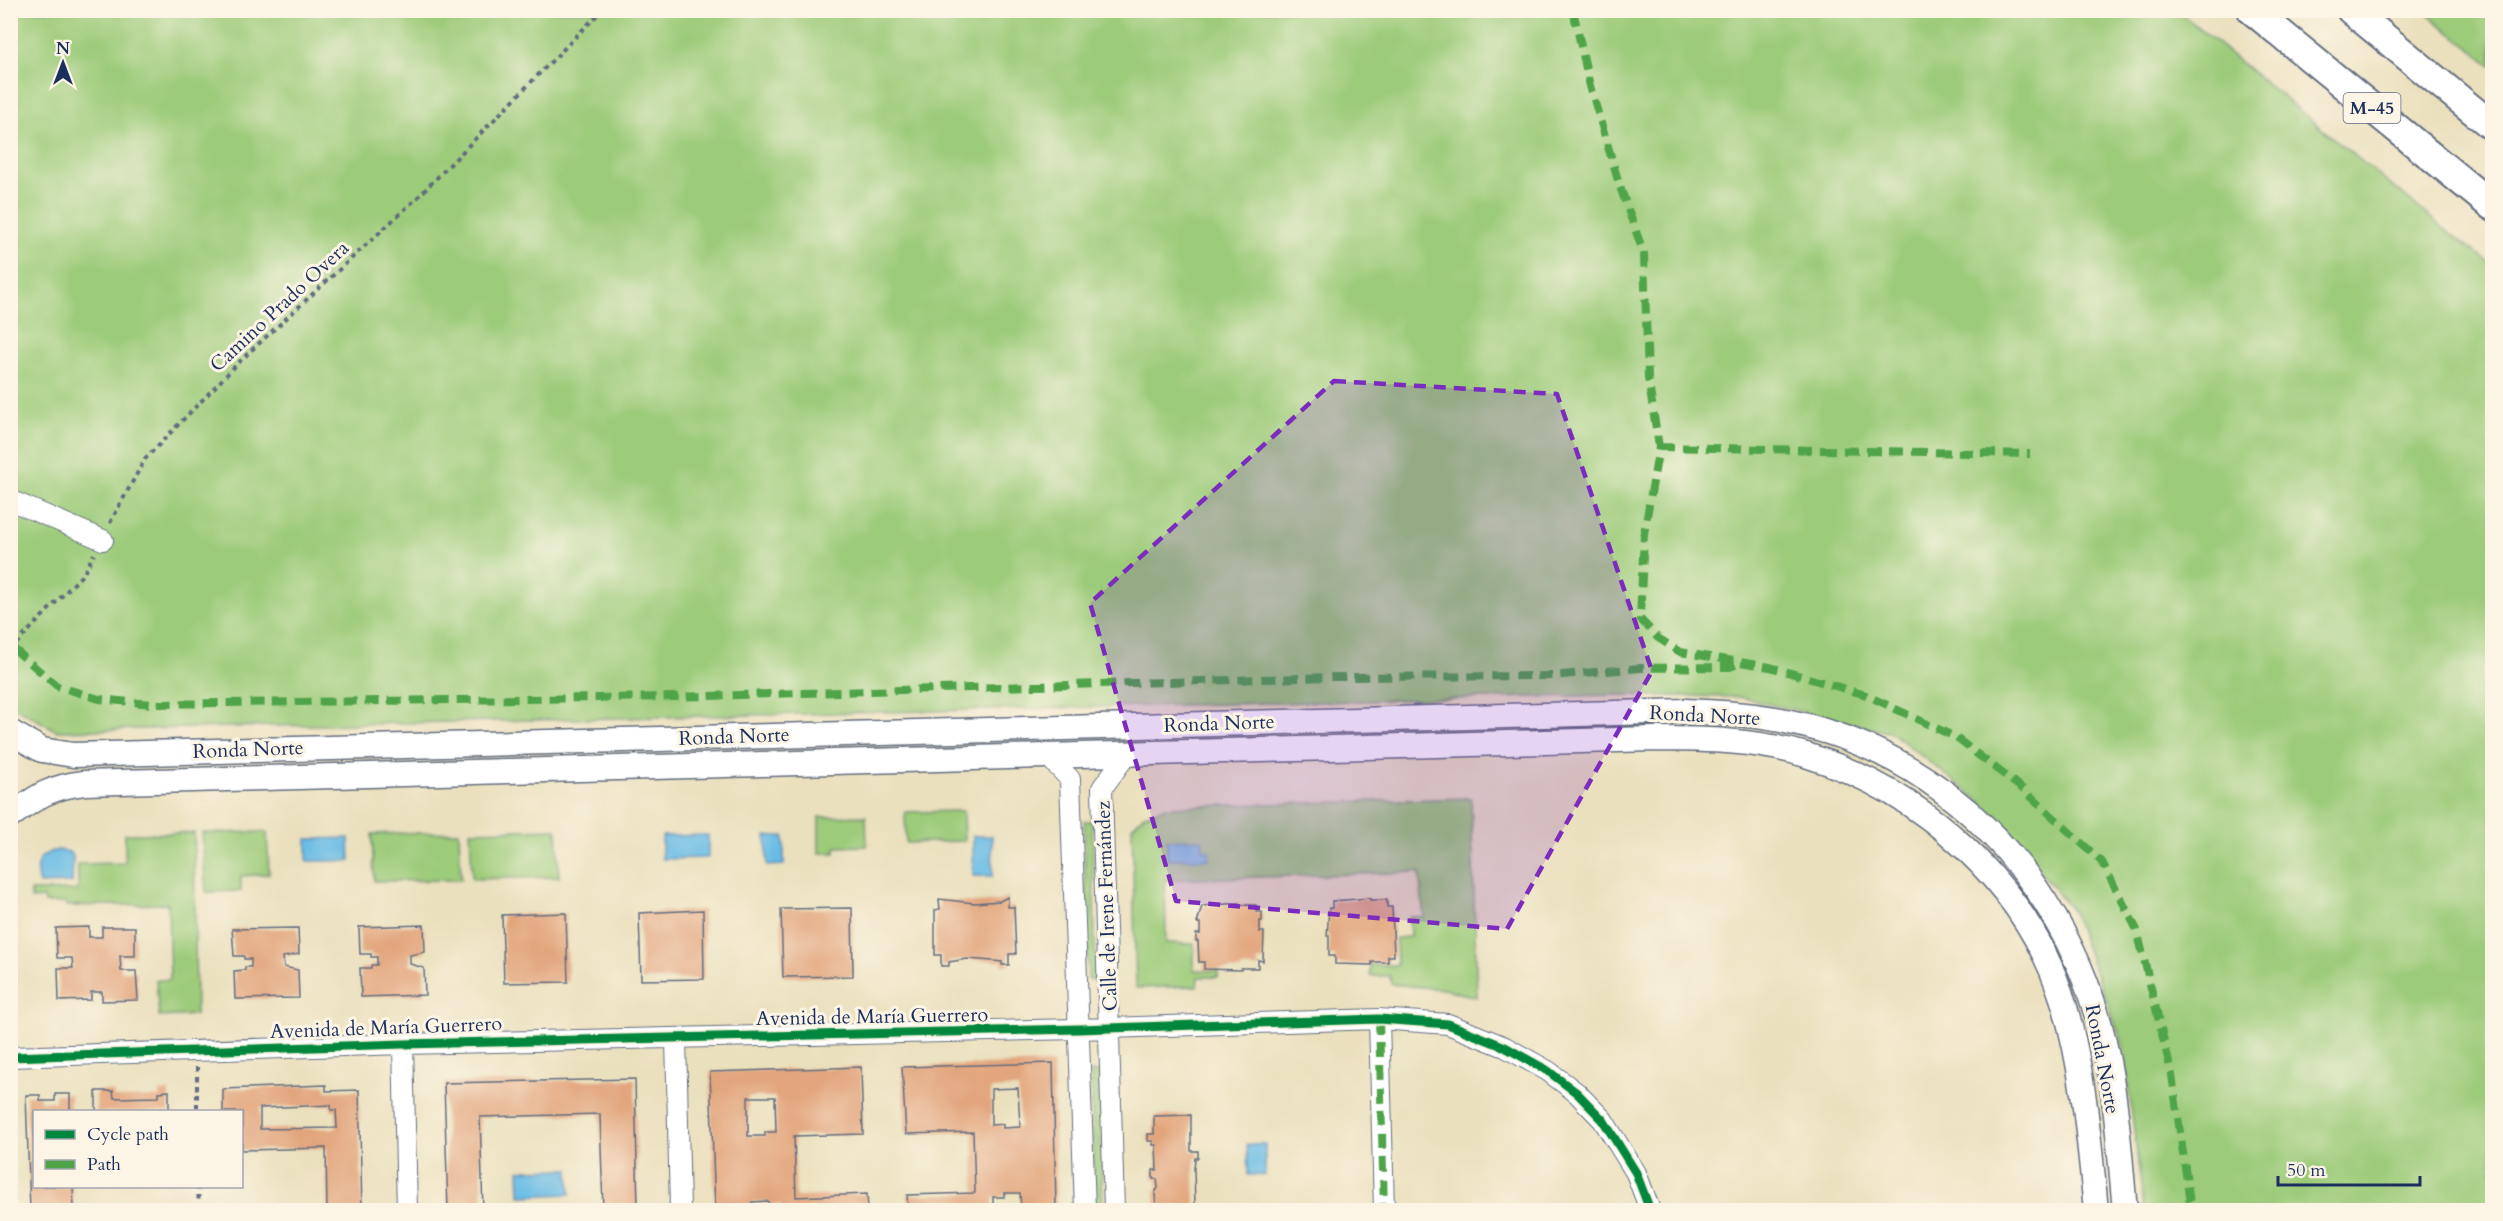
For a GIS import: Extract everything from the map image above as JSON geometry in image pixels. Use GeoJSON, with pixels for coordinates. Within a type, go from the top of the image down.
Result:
{"type":"FeatureCollection","features":[{"type":"Feature","properties":{"kind":"highway","name":"M-45"},"geometry":{"type":"LineString","coordinates":[[2252,10],[2493,206]]}},
{"type":"Feature","properties":{"kind":"highway"},"geometry":{"type":"LineString","coordinates":[[2351,10],[2493,126]]}},
{"type":"Feature","properties":{"kind":"main road","name":"Ronda Norte"},"geometry":{"type":"LineString","coordinates":[[10,732],[42,750],[73,754],[1687,711],[1761,716],[1792,722],[1852,741],[1916,773],[1951,797],[1983,824],[2034,882],[2057,920],[2076,959],[2099,1023],[2112,1088],[2125,1210]]}},
{"type":"Feature","properties":{"kind":"main road","name":"Ronda Norte"},"geometry":{"type":"LineString","coordinates":[[10,816],[45,792],[63,785],[84,783],[1692,739],[1741,743],[1804,754],[1878,784],[1937,823],[1971,854],[2012,902],[2039,945],[2063,1004],[2082,1080],[2096,1210]]}},
{"type":"Feature","properties":{"kind":"street"},"geometry":{"type":"LineString","coordinates":[[10,500],[102,540]]}},
{"type":"Feature","properties":{"kind":"street","name":"Calle de Irene Fernández"},"geometry":{"type":"LineString","coordinates":[[1114,1210],[1102,788],[1127,754]]}},
{"type":"Feature","properties":{"kind":"street","name":"Calle de Irene Fernández"},"geometry":{"type":"LineString","coordinates":[[1048,756],[1070,779],[1085,1210]]}},
{"type":"Feature","properties":{"kind":"street"},"geometry":{"type":"LineString","coordinates":[[1379,1019],[1384,1210]]}},
{"type":"Feature","properties":{"kind":"street","name":"Avenida de María Guerrero"},"geometry":{"type":"LineString","coordinates":[[10,1057],[403,1044],[1079,1029],[1379,1019],[1448,1024],[1506,1047],[1548,1071],[1577,1093],[1603,1120],[1636,1173],[1650,1210]]}},
{"type":"Feature","properties":{"kind":"street"},"geometry":{"type":"LineString","coordinates":[[676,1038],[680,1210]]}},
{"type":"Feature","properties":{"kind":"street"},"geometry":{"type":"LineString","coordinates":[[403,1044],[407,1210]]}},
{"type":"Feature","properties":{"kind":"path"},"geometry":{"type":"LineString","coordinates":[[197,1051],[197,1110]]}},
{"type":"Feature","properties":{"kind":"path"},"geometry":{"type":"LineString","coordinates":[[198,1188],[199,1210]]}},
{"type":"Feature","properties":{"kind":"highlighted area"},"geometry":{"type":"Polygon","coordinates":[[[1334,381],[1557,394],[1652,671],[1507,929],[1176,901],[1090,603],[1334,381]]]}},
{"type":"Feature","properties":{"kind":"green space"},"geometry":{"type":"Polygon","coordinates":[[[11,11],[2178,11],[2437,223],[2492,265],[2492,1210],[2144,1210],[2123,1044],[2072,910],[1982,803],[1892,733],[1739,697],[1620,695],[57,731],[11,705],[11,11]]]}},
{"type":"Feature","properties":{"kind":"green space"},"geometry":{"type":"Polygon","coordinates":[[[2423,11],[2492,11],[2492,66],[2423,11]]]}},
{"type":"Feature","properties":{"kind":"green space"},"geometry":{"type":"Polygon","coordinates":[[[1471,798],[1477,997],[1443,989],[1391,984],[1390,976],[1370,976],[1370,965],[1397,965],[1396,938],[1410,937],[1409,917],[1424,917],[1419,872],[1165,880],[1166,943],[1194,944],[1194,970],[1218,971],[1218,977],[1198,977],[1197,986],[1136,988],[1132,827],[1144,815],[1166,807],[1471,798]]]}},
{"type":"Feature","properties":{"kind":"green space"},"geometry":{"type":"Polygon","coordinates":[[[963,811],[964,841],[906,843],[905,812],[963,811]]]}},
{"type":"Feature","properties":{"kind":"green space"},"geometry":{"type":"Polygon","coordinates":[[[866,816],[867,846],[836,847],[835,853],[819,853],[819,817],[866,816]]]}},
{"type":"Feature","properties":{"kind":"green space"},"geometry":{"type":"Polygon","coordinates":[[[1084,821],[1092,821],[1096,979],[1088,979],[1084,821]]]}},
{"type":"Feature","properties":{"kind":"green space"},"geometry":{"type":"Polygon","coordinates":[[[557,829],[559,877],[472,879],[470,831],[557,829]]]}},
{"type":"Feature","properties":{"kind":"green space"},"geometry":{"type":"Polygon","coordinates":[[[267,832],[269,874],[241,876],[241,891],[206,892],[202,833],[267,832]]]}},
{"type":"Feature","properties":{"kind":"green space"},"geometry":{"type":"Polygon","coordinates":[[[459,832],[461,880],[374,881],[372,834],[459,832]]]}},
{"type":"Feature","properties":{"kind":"green space"},"geometry":{"type":"Polygon","coordinates":[[[194,833],[196,1015],[159,1017],[156,980],[170,980],[168,904],[66,906],[66,903],[45,903],[44,898],[31,899],[31,891],[78,890],[78,864],[125,863],[125,834],[194,833]]]}},
{"type":"Feature","properties":{"kind":"green space"},"geometry":{"type":"Polygon","coordinates":[[[1091,1072],[1099,1072],[1103,1210],[1095,1210],[1091,1072]]]}},
{"type":"Feature","properties":{"kind":"water"},"geometry":{"type":"Polygon","coordinates":[[[708,835],[708,858],[662,859],[662,836],[708,835]]]}},
{"type":"Feature","properties":{"kind":"water"},"geometry":{"type":"Polygon","coordinates":[[[766,836],[784,836],[784,865],[767,866],[766,836]]]}},
{"type":"Feature","properties":{"kind":"water"},"geometry":{"type":"Polygon","coordinates":[[[973,836],[992,836],[993,876],[973,876],[973,836]]]}},
{"type":"Feature","properties":{"kind":"water"},"geometry":{"type":"Polygon","coordinates":[[[349,838],[350,861],[307,861],[307,839],[349,838]]]}},
{"type":"Feature","properties":{"kind":"water"},"geometry":{"type":"Polygon","coordinates":[[[1202,839],[1203,850],[1209,850],[1209,859],[1167,859],[1167,840],[1202,839]]]}},
{"type":"Feature","properties":{"kind":"water"},"geometry":{"type":"Polygon","coordinates":[[[58,850],[69,852],[73,856],[72,883],[39,884],[37,866],[39,861],[46,854],[58,850]]]}},
{"type":"Feature","properties":{"kind":"water"},"geometry":{"type":"Polygon","coordinates":[[[1247,1144],[1265,1144],[1265,1175],[1248,1175],[1247,1144]]]}},
{"type":"Feature","properties":{"kind":"water"},"geometry":{"type":"Polygon","coordinates":[[[569,1169],[570,1194],[520,1196],[519,1170],[569,1169]]]}},
{"type":"Feature","properties":{"kind":"building"},"geometry":{"type":"Polygon","coordinates":[[[1008,897],[1008,907],[1014,907],[1016,954],[1009,954],[1009,965],[1002,965],[1002,962],[967,959],[949,962],[949,966],[941,966],[941,955],[935,955],[935,910],[940,909],[939,899],[974,903],[1000,901],[1008,897]]]}},
{"type":"Feature","properties":{"kind":"building"},"geometry":{"type":"Polygon","coordinates":[[[1370,898],[1370,900],[1387,900],[1387,907],[1392,907],[1394,956],[1388,956],[1388,962],[1372,962],[1372,965],[1335,964],[1335,956],[1329,956],[1329,936],[1327,936],[1329,908],[1332,908],[1332,901],[1370,898]]]}},
{"type":"Feature","properties":{"kind":"building"},"geometry":{"type":"Polygon","coordinates":[[[1239,903],[1239,905],[1256,905],[1256,912],[1262,912],[1260,932],[1264,932],[1263,961],[1258,960],[1258,968],[1204,969],[1204,962],[1199,962],[1198,941],[1196,941],[1196,934],[1200,934],[1200,923],[1197,923],[1202,906],[1239,903]]]}},
{"type":"Feature","properties":{"kind":"building"},"geometry":{"type":"Polygon","coordinates":[[[852,908],[853,976],[783,977],[781,909],[852,908]]]}},
{"type":"Feature","properties":{"kind":"building"},"geometry":{"type":"Polygon","coordinates":[[[703,910],[704,979],[641,980],[639,913],[703,910]]]}},
{"type":"Feature","properties":{"kind":"building"},"geometry":{"type":"Polygon","coordinates":[[[566,913],[568,982],[504,983],[502,915],[566,913]]]}},
{"type":"Feature","properties":{"kind":"building"},"geometry":{"type":"Polygon","coordinates":[[[424,925],[425,952],[410,955],[410,964],[424,968],[425,995],[361,997],[360,968],[371,968],[371,965],[377,965],[377,957],[371,957],[371,954],[360,954],[359,927],[424,925]]]}},
{"type":"Feature","properties":{"kind":"building"},"geometry":{"type":"Polygon","coordinates":[[[89,927],[89,937],[102,937],[102,927],[135,927],[135,956],[120,956],[121,971],[136,971],[138,1000],[102,1001],[102,992],[91,992],[91,1000],[59,1001],[58,968],[73,968],[72,958],[57,958],[56,928],[89,927]]]}},
{"type":"Feature","properties":{"kind":"building"},"geometry":{"type":"Polygon","coordinates":[[[298,928],[299,954],[283,957],[284,967],[298,970],[299,998],[235,999],[234,971],[251,967],[251,959],[234,956],[232,929],[298,928]]]}},
{"type":"Feature","properties":{"kind":"building"},"geometry":{"type":"Polygon","coordinates":[[[1053,1063],[1056,1210],[1021,1210],[1020,1193],[1004,1193],[1004,1197],[993,1197],[993,1210],[908,1210],[907,1195],[975,1193],[973,1132],[906,1134],[902,1067],[1053,1063]],[[1018,1088],[991,1089],[991,1125],[1003,1124],[1003,1128],[1020,1127],[1018,1088]]]}},
{"type":"Feature","properties":{"kind":"building"},"geometry":{"type":"Polygon","coordinates":[[[861,1067],[863,1134],[794,1136],[796,1197],[867,1194],[868,1210],[780,1210],[780,1205],[769,1205],[768,1201],[752,1202],[752,1210],[715,1210],[710,1072],[861,1067]],[[748,1097],[748,1136],[765,1136],[765,1132],[776,1132],[775,1097],[748,1097]]]}},
{"type":"Feature","properties":{"kind":"building"},"geometry":{"type":"Polygon","coordinates":[[[635,1079],[638,1210],[603,1210],[600,1114],[480,1117],[483,1210],[448,1210],[444,1083],[635,1079]]]}},
{"type":"Feature","properties":{"kind":"building"},"geometry":{"type":"Polygon","coordinates":[[[326,1085],[326,1091],[359,1090],[362,1210],[327,1210],[326,1148],[243,1150],[243,1110],[223,1110],[223,1089],[326,1085]],[[331,1105],[260,1108],[260,1129],[337,1128],[336,1110],[331,1110],[331,1105]]]}},
{"type":"Feature","properties":{"kind":"building"},"geometry":{"type":"Polygon","coordinates":[[[96,1091],[113,1091],[114,1098],[159,1097],[159,1092],[169,1091],[169,1110],[96,1110],[96,1091]]]}},
{"type":"Feature","properties":{"kind":"building"},"geometry":{"type":"Polygon","coordinates":[[[55,1094],[70,1094],[70,1110],[33,1110],[33,1188],[73,1188],[74,1210],[58,1210],[58,1208],[30,1210],[26,1095],[40,1095],[40,1101],[55,1101],[55,1094]]]}},
{"type":"Feature","properties":{"kind":"building"},"geometry":{"type":"Polygon","coordinates":[[[1191,1115],[1191,1151],[1198,1151],[1194,1169],[1195,1206],[1156,1207],[1155,1192],[1158,1188],[1157,1179],[1153,1179],[1153,1170],[1157,1170],[1156,1145],[1153,1145],[1153,1141],[1148,1141],[1148,1134],[1154,1134],[1154,1116],[1191,1115]]]}},
{"type":"Feature","properties":{"kind":"marked path"},"geometry":{"type":"LineString","coordinates":[[1573,10],[1590,86],[1620,187],[1644,254],[1648,378],[1659,447],[1644,534],[1640,619],[1658,638],[1680,652],[1770,667],[1866,695],[1955,737],[2024,790],[2102,862],[2137,930],[2172,1075],[2191,1210]]}},
{"type":"Feature","properties":{"kind":"marked path"},"geometry":{"type":"LineString","coordinates":[[1659,447],[2030,454]]}},
{"type":"Feature","properties":{"kind":"marked path"},"geometry":{"type":"LineString","coordinates":[[13,648],[57,686],[99,699],[152,704],[674,697],[1331,677],[1551,676],[1640,668],[1730,667],[1740,663]]}},
{"type":"Feature","properties":{"kind":"marked path"},"geometry":{"type":"LineString","coordinates":[[1379,1019],[1384,1210]]}},
{"type":"Feature","properties":{"kind":"cycle path"},"geometry":{"type":"LineString","coordinates":[[10,1057],[403,1044],[1079,1029],[1379,1019],[1448,1024],[1505,1047],[1548,1071],[1577,1093],[1603,1120],[1636,1173],[1650,1210]]}}]}
